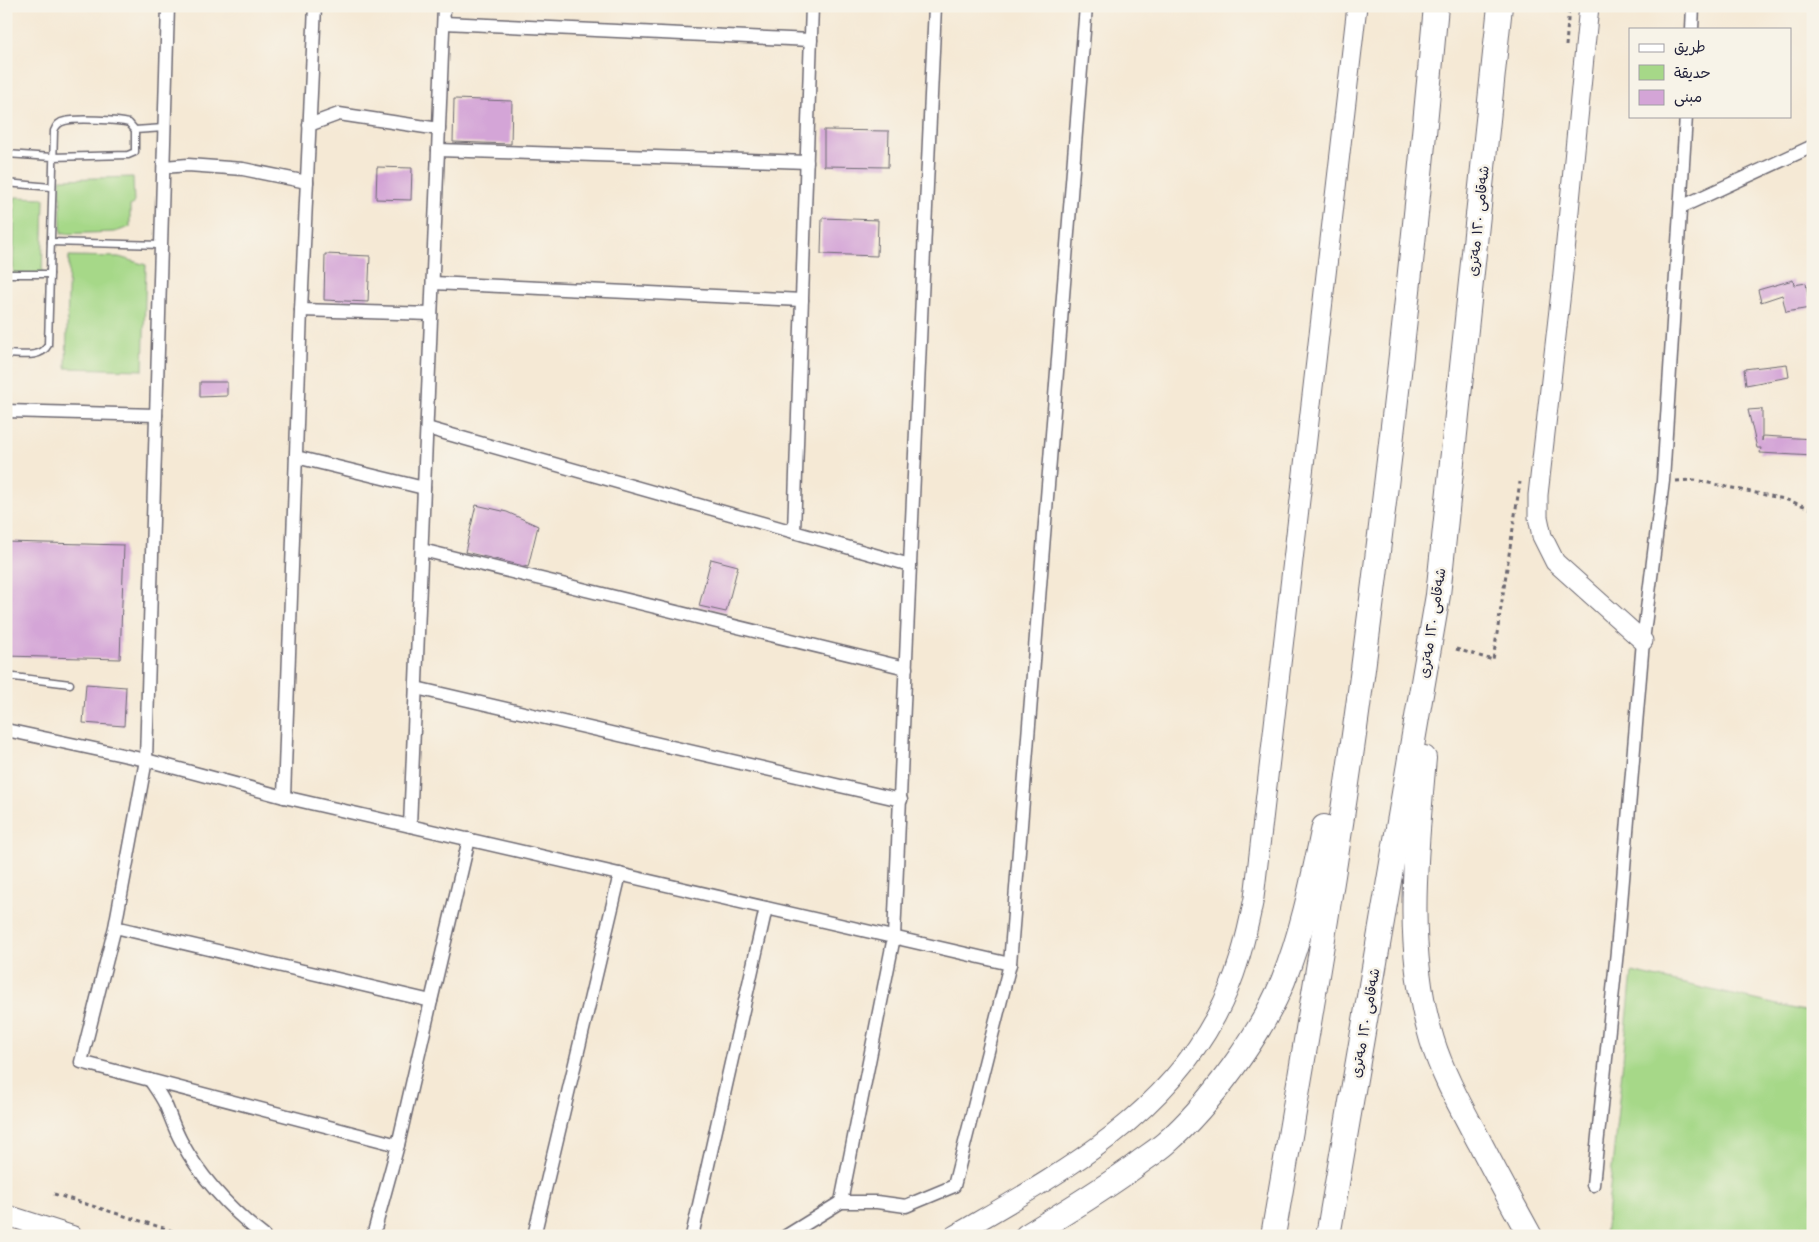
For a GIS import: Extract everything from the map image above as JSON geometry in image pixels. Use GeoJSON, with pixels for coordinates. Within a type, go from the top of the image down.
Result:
{"type":"FeatureCollection","features":[{"type":"Feature","properties":{"kind":"highway"},"geometry":{"type":"LineString","coordinates":[[1273,1236],[1321,949],[1362,670],[1417,213],[1436,6]]}},
{"type":"Feature","properties":{"kind":"highway","name":"شەقامی ١٢٠ مەتری"},"geometry":{"type":"LineString","coordinates":[[1328,1236],[1438,595],[1500,6]]}},
{"type":"Feature","properties":{"kind":"highway"},"geometry":{"type":"LineString","coordinates":[[1438,595],[1417,840],[1414,936],[1421,995],[1432,1040],[1456,1099],[1530,1236]]}},
{"type":"Feature","properties":{"kind":"highway"},"geometry":{"type":"LineString","coordinates":[[1027,1236],[1107,1186],[1166,1143],[1195,1113],[1228,1074],[1258,1029],[1282,982],[1311,892],[1326,819],[1362,670]]}},
{"type":"Feature","properties":{"kind":"main road"},"geometry":{"type":"LineString","coordinates":[[6,1215],[72,1236]]}},
{"type":"Feature","properties":{"kind":"street"},"geometry":{"type":"LineString","coordinates":[[168,6],[146,760],[115,927],[81,1062],[398,1145]]}},
{"type":"Feature","properties":{"kind":"street"},"geometry":{"type":"LineString","coordinates":[[284,797],[301,310],[315,6]]}},
{"type":"Feature","properties":{"kind":"street"},"geometry":{"type":"LineString","coordinates":[[410,826],[444,6]]}},
{"type":"Feature","properties":{"kind":"street"},"geometry":{"type":"LineString","coordinates":[[794,532],[812,6]]}},
{"type":"Feature","properties":{"kind":"street"},"geometry":{"type":"LineString","coordinates":[[841,1202],[894,937],[935,6]]}},
{"type":"Feature","properties":{"kind":"street"},"geometry":{"type":"LineString","coordinates":[[786,1236],[841,1202],[877,1202],[906,1206],[954,1186],[1010,964],[1086,6]]}},
{"type":"Feature","properties":{"kind":"street"},"geometry":{"type":"LineString","coordinates":[[953,1236],[1093,1151],[1141,1112],[1183,1067],[1201,1042],[1217,1016],[1239,963],[1255,888],[1357,6]]}},
{"type":"Feature","properties":{"kind":"street"},"geometry":{"type":"LineString","coordinates":[[1589,6],[1562,283],[1538,495],[1538,517],[1542,536],[1555,562],[1643,641]]}},
{"type":"Feature","properties":{"kind":"street"},"geometry":{"type":"LineString","coordinates":[[1692,28],[1694,6]]}},
{"type":"Feature","properties":{"kind":"street"},"geometry":{"type":"LineString","coordinates":[[444,23],[811,40]]}},
{"type":"Feature","properties":{"kind":"street"},"geometry":{"type":"LineString","coordinates":[[309,124],[339,114],[439,129]]}},
{"type":"Feature","properties":{"kind":"street"},"geometry":{"type":"LineString","coordinates":[[1593,1185],[1617,951],[1643,641],[1663,481],[1686,118]]}},
{"type":"Feature","properties":{"kind":"street"},"geometry":{"type":"LineString","coordinates":[[1681,207],[1813,146]]}},
{"type":"Feature","properties":{"kind":"street"},"geometry":{"type":"LineString","coordinates":[[438,150],[807,162]]}},
{"type":"Feature","properties":{"kind":"street"},"geometry":{"type":"LineString","coordinates":[[164,167],[188,166],[243,169],[307,182]]}},
{"type":"Feature","properties":{"kind":"street"},"geometry":{"type":"LineString","coordinates":[[433,283],[802,300]]}},
{"type":"Feature","properties":{"kind":"street"},"geometry":{"type":"LineString","coordinates":[[301,310],[431,314]]}},
{"type":"Feature","properties":{"kind":"street"},"geometry":{"type":"LineString","coordinates":[[6,411],[156,415]]}},
{"type":"Feature","properties":{"kind":"street"},"geometry":{"type":"LineString","coordinates":[[427,428],[910,566]]}},
{"type":"Feature","properties":{"kind":"street"},"geometry":{"type":"LineString","coordinates":[[296,457],[424,488]]}},
{"type":"Feature","properties":{"kind":"street"},"geometry":{"type":"LineString","coordinates":[[422,550],[906,668]]}},
{"type":"Feature","properties":{"kind":"street"},"geometry":{"type":"LineString","coordinates":[[416,688],[901,800]]}},
{"type":"Feature","properties":{"kind":"street"},"geometry":{"type":"LineString","coordinates":[[6,730],[146,760],[284,797],[1010,964]]}},
{"type":"Feature","properties":{"kind":"street"},"geometry":{"type":"LineString","coordinates":[[373,1236],[398,1145],[469,840]]}},
{"type":"Feature","properties":{"kind":"street"},"geometry":{"type":"LineString","coordinates":[[534,1236],[620,874]]}},
{"type":"Feature","properties":{"kind":"street"},"geometry":{"type":"LineString","coordinates":[[692,1236],[766,908]]}},
{"type":"Feature","properties":{"kind":"street"},"geometry":{"type":"LineString","coordinates":[[115,927],[431,1001]]}},
{"type":"Feature","properties":{"kind":"street"},"geometry":{"type":"LineString","coordinates":[[150,1080],[165,1104],[181,1140],[194,1163],[218,1194],[247,1223],[264,1236]]}},
{"type":"Feature","properties":{"kind":"lane"},"geometry":{"type":"LineString","coordinates":[[6,154],[52,157],[121,156],[133,154],[135,152],[135,130],[126,122],[63,121],[57,125],[54,131],[52,157],[48,340],[46,349],[38,354],[6,354]]}},
{"type":"Feature","properties":{"kind":"lane"},"geometry":{"type":"LineString","coordinates":[[135,130],[164,128]]}},
{"type":"Feature","properties":{"kind":"lane"},"geometry":{"type":"LineString","coordinates":[[6,183],[51,187]]}},
{"type":"Feature","properties":{"kind":"lane"},"geometry":{"type":"LineString","coordinates":[[51,242],[161,246]]}},
{"type":"Feature","properties":{"kind":"lane"},"geometry":{"type":"LineString","coordinates":[[6,274],[50,274]]}},
{"type":"Feature","properties":{"kind":"lane"},"geometry":{"type":"LineString","coordinates":[[6,676],[70,684]]}},
{"type":"Feature","properties":{"kind":"path"},"geometry":{"type":"LineString","coordinates":[[1566,53],[1569,6]]}},
{"type":"Feature","properties":{"kind":"path"},"geometry":{"type":"LineString","coordinates":[[1456,649],[1492,660],[1521,480]]}},
{"type":"Feature","properties":{"kind":"path"},"geometry":{"type":"LineString","coordinates":[[1663,481],[1695,480],[1784,499],[1813,509]]}},
{"type":"Feature","properties":{"kind":"path"},"geometry":{"type":"LineString","coordinates":[[54,1194],[189,1236]]}},
{"type":"Feature","properties":{"kind":"green space"},"geometry":{"type":"Polygon","coordinates":[[[133,177],[134,204],[130,206],[130,227],[115,232],[61,234],[60,179],[133,177]]]}},
{"type":"Feature","properties":{"kind":"green space"},"geometry":{"type":"Polygon","coordinates":[[[15,197],[44,198],[42,278],[13,278],[15,197]]]}},
{"type":"Feature","properties":{"kind":"green space"},"geometry":{"type":"Polygon","coordinates":[[[69,256],[119,257],[146,265],[143,370],[66,368],[69,256]]]}},
{"type":"Feature","properties":{"kind":"green space"},"geometry":{"type":"Polygon","coordinates":[[[1632,972],[1813,1013],[1813,1236],[1605,1236],[1632,972]]]}},
{"type":"Feature","properties":{"kind":"building"},"geometry":{"type":"Polygon","coordinates":[[[454,99],[512,101],[511,144],[453,142],[454,99]]]}},
{"type":"Feature","properties":{"kind":"building"},"geometry":{"type":"Polygon","coordinates":[[[824,130],[889,131],[888,167],[824,166],[824,130]]]}},
{"type":"Feature","properties":{"kind":"building"},"geometry":{"type":"Polygon","coordinates":[[[377,167],[412,168],[411,200],[376,199],[377,167]]]}},
{"type":"Feature","properties":{"kind":"building"},"geometry":{"type":"Polygon","coordinates":[[[822,218],[878,220],[877,256],[821,254],[822,218]]]}},
{"type":"Feature","properties":{"kind":"building"},"geometry":{"type":"Polygon","coordinates":[[[325,254],[370,256],[368,302],[324,300],[325,254]]]}},
{"type":"Feature","properties":{"kind":"building"},"geometry":{"type":"Polygon","coordinates":[[[1793,280],[1794,285],[1806,283],[1810,308],[1786,312],[1782,295],[1761,302],[1758,290],[1793,280]]]}},
{"type":"Feature","properties":{"kind":"building"},"geometry":{"type":"Polygon","coordinates":[[[1787,364],[1789,377],[1746,385],[1744,369],[1787,364]]]}},
{"type":"Feature","properties":{"kind":"building"},"geometry":{"type":"Polygon","coordinates":[[[200,382],[227,382],[227,396],[200,397],[200,382]]]}},
{"type":"Feature","properties":{"kind":"building"},"geometry":{"type":"Polygon","coordinates":[[[1762,409],[1762,441],[1763,436],[1813,439],[1813,456],[1760,453],[1761,448],[1757,448],[1748,410],[1762,409]]]}},
{"type":"Feature","properties":{"kind":"building"},"geometry":{"type":"Polygon","coordinates":[[[476,505],[507,512],[538,526],[528,567],[465,552],[476,505]]]}},
{"type":"Feature","properties":{"kind":"building"},"geometry":{"type":"Polygon","coordinates":[[[6,542],[124,545],[120,659],[6,656],[6,542]]]}},
{"type":"Feature","properties":{"kind":"building"},"geometry":{"type":"Polygon","coordinates":[[[711,559],[738,566],[726,612],[699,606],[711,559]]]}},
{"type":"Feature","properties":{"kind":"building"},"geometry":{"type":"Polygon","coordinates":[[[86,684],[126,687],[124,726],[83,723],[86,684]]]}}]}
